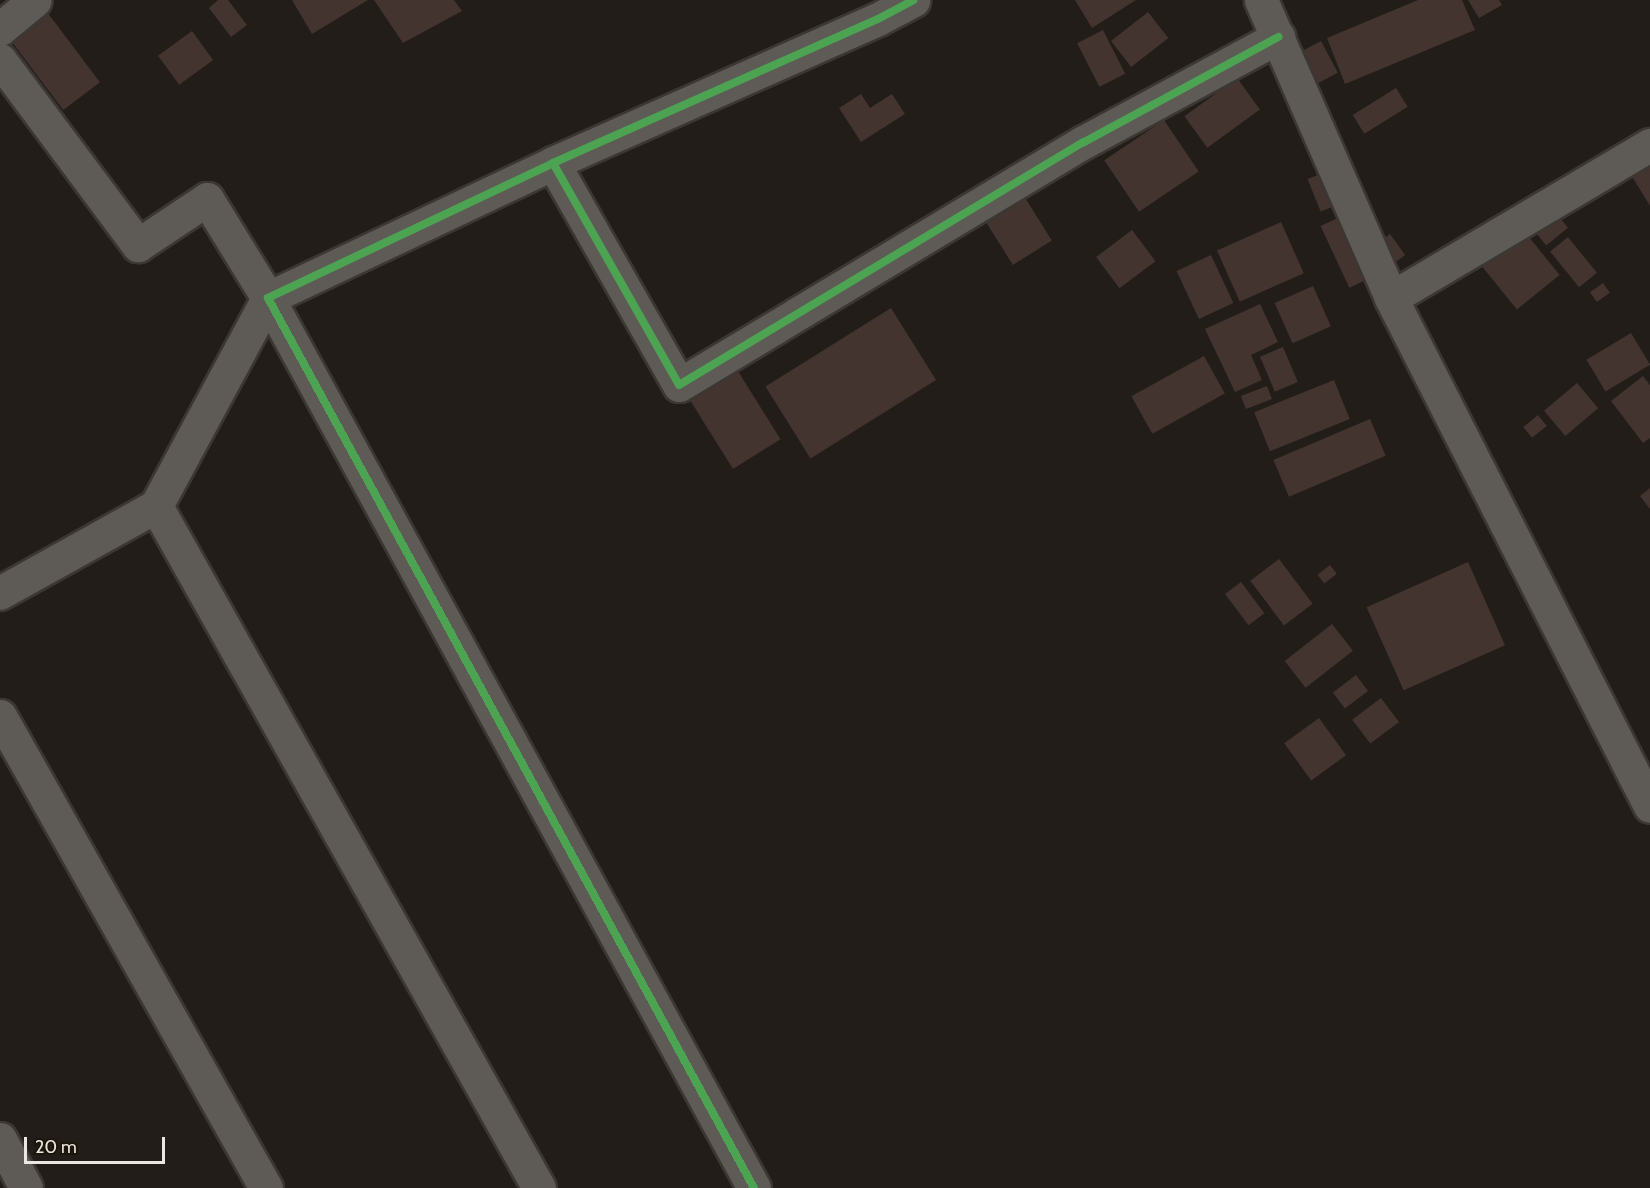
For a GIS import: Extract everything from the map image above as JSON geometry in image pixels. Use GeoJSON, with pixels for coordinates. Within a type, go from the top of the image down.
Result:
{"type":"FeatureCollection","features":[{"type":"Feature","properties":{"kind":"street"},"geometry":{"type":"LineString","coordinates":[[0,29],[35,0]]}},
{"type":"Feature","properties":{"kind":"street"},"geometry":{"type":"LineString","coordinates":[[3,585],[156,506],[268,298],[553,163],[878,19],[913,0]]}},
{"type":"Feature","properties":{"kind":"street"},"geometry":{"type":"LineString","coordinates":[[1261,0],[1390,298],[1650,806]]}},
{"type":"Feature","properties":{"kind":"street"},"geometry":{"type":"LineString","coordinates":[[553,163],[679,385],[1084,141],[1278,37]]}},
{"type":"Feature","properties":{"kind":"street"},"geometry":{"type":"LineString","coordinates":[[0,60],[138,245],[207,199],[268,298],[754,1188]]}},
{"type":"Feature","properties":{"kind":"street"},"geometry":{"type":"LineString","coordinates":[[1390,298],[1650,145]]}},
{"type":"Feature","properties":{"kind":"street"},"geometry":{"type":"LineString","coordinates":[[156,506],[539,1188]]}},
{"type":"Feature","properties":{"kind":"street"},"geometry":{"type":"LineString","coordinates":[[0,716],[266,1188]]}},
{"type":"Feature","properties":{"kind":"street"},"geometry":{"type":"LineString","coordinates":[[0,1139],[26,1188]]}},
{"type":"Feature","properties":{"kind":"building"},"geometry":{"type":"Polygon","coordinates":[[[218,0],[228,0],[247,25],[231,37],[209,8],[218,0]]]}},
{"type":"Feature","properties":{"kind":"building"},"geometry":{"type":"Polygon","coordinates":[[[292,0],[368,0],[312,34],[292,0]]]}},
{"type":"Feature","properties":{"kind":"building"},"geometry":{"type":"Polygon","coordinates":[[[374,0],[454,0],[462,11],[403,43],[374,0]]]}},
{"type":"Feature","properties":{"kind":"building"},"geometry":{"type":"Polygon","coordinates":[[[1075,0],[1136,0],[1092,28],[1075,0]]]}},
{"type":"Feature","properties":{"kind":"building"},"geometry":{"type":"Polygon","coordinates":[[[1418,0],[1462,0],[1475,30],[1345,84],[1327,38],[1418,0]]]}},
{"type":"Feature","properties":{"kind":"building"},"geometry":{"type":"Polygon","coordinates":[[[1468,0],[1499,0],[1502,5],[1479,18],[1468,0]]]}},
{"type":"Feature","properties":{"kind":"building"},"geometry":{"type":"Polygon","coordinates":[[[47,12],[100,82],[63,110],[10,40],[47,12]]]}},
{"type":"Feature","properties":{"kind":"building"},"geometry":{"type":"Polygon","coordinates":[[[1148,12],[1168,38],[1131,67],[1111,41],[1148,12]]]}},
{"type":"Feature","properties":{"kind":"building"},"geometry":{"type":"Polygon","coordinates":[[[1103,30],[1125,74],[1099,87],[1077,43],[1103,30]]]}},
{"type":"Feature","properties":{"kind":"building"},"geometry":{"type":"Polygon","coordinates":[[[192,31],[213,60],[179,85],[158,56],[192,31]]]}},
{"type":"Feature","properties":{"kind":"building"},"geometry":{"type":"Polygon","coordinates":[[[1321,41],[1338,73],[1318,83],[1302,51],[1321,41]]]}},
{"type":"Feature","properties":{"kind":"building"},"geometry":{"type":"Polygon","coordinates":[[[1237,78],[1260,110],[1207,148],[1184,116],[1237,78]]]}},
{"type":"Feature","properties":{"kind":"building"},"geometry":{"type":"Polygon","coordinates":[[[1396,88],[1408,107],[1364,134],[1353,115],[1396,88]]]}},
{"type":"Feature","properties":{"kind":"building"},"geometry":{"type":"Polygon","coordinates":[[[861,94],[870,108],[892,94],[905,114],[861,142],[839,108],[861,94]]]}},
{"type":"Feature","properties":{"kind":"building"},"geometry":{"type":"Polygon","coordinates":[[[1164,120],[1199,171],[1139,212],[1104,160],[1164,120]]]}},
{"type":"Feature","properties":{"kind":"building"},"geometry":{"type":"Polygon","coordinates":[[[1650,161],[1650,206],[1630,173],[1650,161]]]}},
{"type":"Feature","properties":{"kind":"building"},"geometry":{"type":"Polygon","coordinates":[[[1340,166],[1353,198],[1321,212],[1308,179],[1340,166]]]}},
{"type":"Feature","properties":{"kind":"building"},"geometry":{"type":"Polygon","coordinates":[[[1019,188],[1052,241],[1013,265],[980,212],[1019,188]]]}},
{"type":"Feature","properties":{"kind":"building"},"geometry":{"type":"Polygon","coordinates":[[[1355,210],[1384,272],[1349,288],[1321,226],[1355,210]]]}},
{"type":"Feature","properties":{"kind":"building"},"geometry":{"type":"Polygon","coordinates":[[[1556,213],[1568,228],[1546,245],[1534,231],[1556,213]]]}},
{"type":"Feature","properties":{"kind":"building"},"geometry":{"type":"Polygon","coordinates":[[[1281,222],[1304,273],[1240,302],[1217,250],[1281,222]]]}},
{"type":"Feature","properties":{"kind":"building"},"geometry":{"type":"Polygon","coordinates":[[[1520,226],[1560,275],[1517,310],[1477,261],[1520,226]]]}},
{"type":"Feature","properties":{"kind":"building"},"geometry":{"type":"Polygon","coordinates":[[[1132,230],[1155,261],[1120,288],[1096,257],[1132,230]]]}},
{"type":"Feature","properties":{"kind":"building"},"geometry":{"type":"Polygon","coordinates":[[[1390,234],[1405,255],[1392,264],[1377,243],[1390,234]]]}},
{"type":"Feature","properties":{"kind":"building"},"geometry":{"type":"Polygon","coordinates":[[[1568,237],[1597,273],[1579,287],[1550,251],[1568,237]]]}},
{"type":"Feature","properties":{"kind":"building"},"geometry":{"type":"Polygon","coordinates":[[[1211,255],[1233,303],[1199,319],[1177,271],[1211,255]]]}},
{"type":"Feature","properties":{"kind":"building"},"geometry":{"type":"Polygon","coordinates":[[[1603,283],[1610,293],[1597,302],[1590,292],[1603,283]]]}},
{"type":"Feature","properties":{"kind":"building"},"geometry":{"type":"Polygon","coordinates":[[[1313,286],[1331,326],[1293,343],[1275,303],[1313,286]]]}},
{"type":"Feature","properties":{"kind":"building"},"geometry":{"type":"Polygon","coordinates":[[[1260,304],[1278,342],[1251,355],[1262,380],[1235,392],[1205,329],[1260,304]]]}},
{"type":"Feature","properties":{"kind":"building"},"geometry":{"type":"Polygon","coordinates":[[[891,308],[936,380],[811,459],[765,386],[891,308]]]}},
{"type":"Feature","properties":{"kind":"building"},"geometry":{"type":"Polygon","coordinates":[[[1631,333],[1650,365],[1605,391],[1586,360],[1631,333]]]}},
{"type":"Feature","properties":{"kind":"building"},"geometry":{"type":"Polygon","coordinates":[[[1283,347],[1298,382],[1275,392],[1260,357],[1283,347]]]}},
{"type":"Feature","properties":{"kind":"building"},"geometry":{"type":"Polygon","coordinates":[[[1204,356],[1225,394],[1152,434],[1131,396],[1204,356]]]}},
{"type":"Feature","properties":{"kind":"building"},"geometry":{"type":"Polygon","coordinates":[[[736,368],[781,439],[733,469],[689,398],[736,368]]]}},
{"type":"Feature","properties":{"kind":"building"},"geometry":{"type":"Polygon","coordinates":[[[1643,376],[1650,385],[1650,438],[1643,443],[1611,401],[1643,376]]]}},
{"type":"Feature","properties":{"kind":"building"},"geometry":{"type":"Polygon","coordinates":[[[1334,380],[1350,419],[1270,451],[1254,412],[1334,380]]]}},
{"type":"Feature","properties":{"kind":"building"},"geometry":{"type":"Polygon","coordinates":[[[1577,383],[1598,408],[1565,436],[1544,411],[1577,383]]]}},
{"type":"Feature","properties":{"kind":"building"},"geometry":{"type":"Polygon","coordinates":[[[1267,386],[1272,399],[1246,409],[1241,396],[1267,386]]]}},
{"type":"Feature","properties":{"kind":"building"},"geometry":{"type":"Polygon","coordinates":[[[1538,415],[1547,426],[1532,438],[1523,427],[1538,415]]]}},
{"type":"Feature","properties":{"kind":"building"},"geometry":{"type":"Polygon","coordinates":[[[1370,419],[1386,456],[1289,497],[1273,460],[1370,419]]]}},
{"type":"Feature","properties":{"kind":"building"},"geometry":{"type":"Polygon","coordinates":[[[1650,488],[1650,509],[1640,496],[1650,488]]]}},
{"type":"Feature","properties":{"kind":"building"},"geometry":{"type":"Polygon","coordinates":[[[1279,559],[1313,604],[1284,625],[1250,581],[1279,559]]]}},
{"type":"Feature","properties":{"kind":"building"},"geometry":{"type":"Polygon","coordinates":[[[1468,562],[1505,645],[1404,690],[1367,607],[1468,562]]]}},
{"type":"Feature","properties":{"kind":"building"},"geometry":{"type":"Polygon","coordinates":[[[1330,565],[1337,574],[1324,584],[1317,575],[1330,565]]]}},
{"type":"Feature","properties":{"kind":"building"},"geometry":{"type":"Polygon","coordinates":[[[1241,582],[1264,613],[1248,625],[1225,594],[1241,582]]]}},
{"type":"Feature","properties":{"kind":"building"},"geometry":{"type":"Polygon","coordinates":[[[1332,624],[1353,651],[1306,688],[1285,661],[1332,624]]]}},
{"type":"Feature","properties":{"kind":"building"},"geometry":{"type":"Polygon","coordinates":[[[1356,675],[1368,691],[1345,708],[1333,692],[1356,675]]]}},
{"type":"Feature","properties":{"kind":"building"},"geometry":{"type":"Polygon","coordinates":[[[1381,698],[1399,722],[1370,744],[1352,720],[1381,698]]]}},
{"type":"Feature","properties":{"kind":"building"},"geometry":{"type":"Polygon","coordinates":[[[1319,718],[1346,755],[1311,780],[1284,743],[1319,718]]]}},
{"type":"Feature","properties":{"kind":"cycle path"},"geometry":{"type":"LineString","coordinates":[[754,1188],[268,298],[553,163],[878,19],[913,0]]}},
{"type":"Feature","properties":{"kind":"cycle path"},"geometry":{"type":"LineString","coordinates":[[553,163],[679,385],[1084,142],[1278,37]]}}]}
